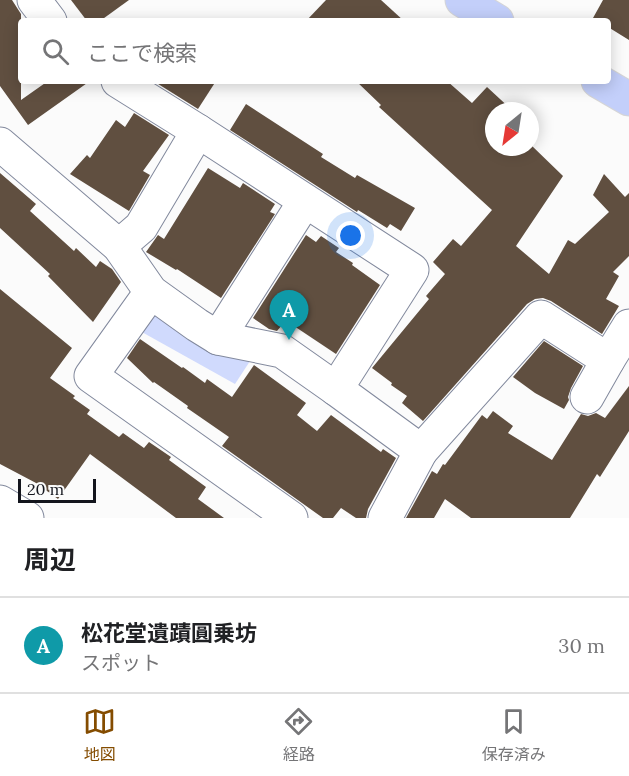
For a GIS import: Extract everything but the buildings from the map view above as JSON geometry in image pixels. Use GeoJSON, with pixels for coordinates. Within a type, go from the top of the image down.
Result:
{"type":"FeatureCollection","features":[{"type":"Feature","properties":{"kind":"main road"},"geometry":{"type":"LineString","coordinates":[[462,0],[492,18]]}},
{"type":"Feature","properties":{"kind":"main road"},"geometry":{"type":"LineString","coordinates":[[603,84],[629,99]]}},
{"type":"Feature","properties":{"kind":"street"},"geometry":{"type":"LineString","coordinates":[[34,0],[48,18]]}},
{"type":"Feature","properties":{"kind":"street"},"geometry":{"type":"LineString","coordinates":[[123,84],[412,270],[336,389]]}},
{"type":"Feature","properties":{"kind":"street"},"geometry":{"type":"LineString","coordinates":[[119,246],[141,226],[198,131]]}},
{"type":"Feature","properties":{"kind":"street"},"geometry":{"type":"LineString","coordinates":[[0,144],[119,246],[151,292],[197,326],[218,338],[282,351],[422,451]]}},
{"type":"Feature","properties":{"kind":"street"},"geometry":{"type":"LineString","coordinates":[[218,338],[305,201]]}},
{"type":"Feature","properties":{"kind":"street"},"geometry":{"type":"LineString","coordinates":[[151,292],[91,376],[291,518]]}},
{"type":"Feature","properties":{"kind":"street"},"geometry":{"type":"LineString","coordinates":[[385,518],[422,451],[541,317],[608,360]]}},
{"type":"Feature","properties":{"kind":"street"},"geometry":{"type":"LineString","coordinates":[[587,397],[629,326]]}},
{"type":"Feature","properties":{"kind":"street"},"geometry":{"type":"LineString","coordinates":[[0,502],[27,518]]}},
{"type":"Feature","properties":{"kind":"shaded area"},"geometry":{"type":"Polygon","coordinates":[[[153,309],[252,358],[235,384],[140,331],[153,309]]]}},
{"type":"Feature","properties":{"kind":"place","name":"松花堂遺蹟圓乗坊"},"geometry":{"type":"Point","coordinates":[289,340]}}]}
